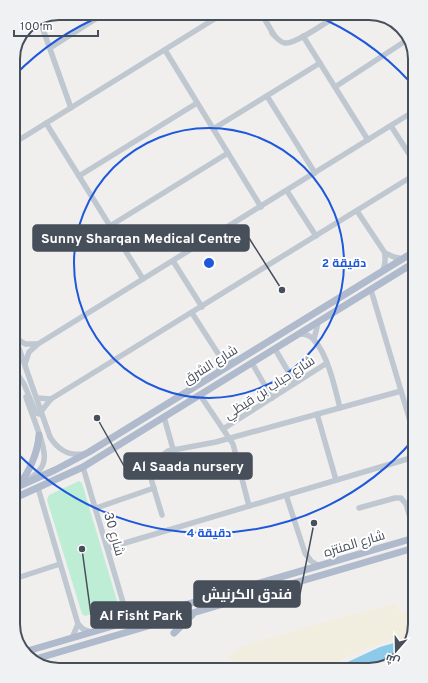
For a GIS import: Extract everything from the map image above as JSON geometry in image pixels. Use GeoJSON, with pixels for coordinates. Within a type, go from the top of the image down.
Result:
{"type":"FeatureCollection","features":[{"type":"Feature","properties":{"kind":"main road","name":"شارع الشرق"},"geometry":{"type":"LineString","coordinates":[[20,486],[90,452],[408,256]]}},
{"type":"Feature","properties":{"kind":"main road","name":"شارع الشرق"},"geometry":{"type":"LineString","coordinates":[[20,496],[83,466],[408,267]]}},
{"type":"Feature","properties":{"kind":"main road"},"geometry":{"type":"LineString","coordinates":[[346,305],[343,305],[341,301],[350,292]]}},
{"type":"Feature","properties":{"kind":"main road"},"geometry":{"type":"LineString","coordinates":[[165,416],[187,400],[188,396],[186,393]]}},
{"type":"Feature","properties":{"kind":"main road"},"geometry":{"type":"LineString","coordinates":[[20,484],[36,450],[39,435]]}},
{"type":"Feature","properties":{"kind":"main road","name":"شارع المنتزه"},"geometry":{"type":"LineString","coordinates":[[30,650],[408,540]]}},
{"type":"Feature","properties":{"kind":"main road","name":"شارع المنتزه"},"geometry":{"type":"LineString","coordinates":[[41,658],[408,550]]}},
{"type":"Feature","properties":{"kind":"main road"},"geometry":{"type":"LineString","coordinates":[[401,553],[408,554]]}},
{"type":"Feature","properties":{"kind":"main road"},"geometry":{"type":"LineString","coordinates":[[152,626],[149,622],[150,620],[179,611],[195,602]]}},
{"type":"Feature","properties":{"kind":"main road"},"geometry":{"type":"LineString","coordinates":[[174,633],[194,614]]}},
{"type":"Feature","properties":{"kind":"main road"},"geometry":{"type":"LineString","coordinates":[[39,657],[46,652],[63,646],[64,644],[62,641]]}},
{"type":"Feature","properties":{"kind":"street"},"geometry":{"type":"LineString","coordinates":[[50,48],[94,20]]}},
{"type":"Feature","properties":{"kind":"street"},"geometry":{"type":"LineString","coordinates":[[20,140],[165,50],[210,20]]}},
{"type":"Feature","properties":{"kind":"street"},"geometry":{"type":"LineString","coordinates":[[264,20],[272,33],[283,43],[288,43],[301,38],[330,20]]}},
{"type":"Feature","properties":{"kind":"street"},"geometry":{"type":"LineString","coordinates":[[41,24],[71,108]]}},
{"type":"Feature","properties":{"kind":"street"},"geometry":{"type":"LineString","coordinates":[[301,38],[320,63],[368,140]]}},
{"type":"Feature","properties":{"kind":"street"},"geometry":{"type":"LineString","coordinates":[[334,87],[404,42]]}},
{"type":"Feature","properties":{"kind":"street"},"geometry":{"type":"LineString","coordinates":[[165,50],[261,207]]}},
{"type":"Feature","properties":{"kind":"street"},"geometry":{"type":"LineString","coordinates":[[214,129],[320,63]]}},
{"type":"Feature","properties":{"kind":"street"},"geometry":{"type":"LineString","coordinates":[[267,96],[315,173]]}},
{"type":"Feature","properties":{"kind":"street"},"geometry":{"type":"LineString","coordinates":[[79,176],[197,102]]}},
{"type":"Feature","properties":{"kind":"street"},"geometry":{"type":"LineString","coordinates":[[25,364],[29,352],[38,344],[408,115]]}},
{"type":"Feature","properties":{"kind":"street"},"geometry":{"type":"LineString","coordinates":[[46,123],[143,279]]}},
{"type":"Feature","properties":{"kind":"street"},"geometry":{"type":"LineString","coordinates":[[391,126],[408,152]]}},
{"type":"Feature","properties":{"kind":"street"},"geometry":{"type":"LineString","coordinates":[[110,226],[228,153]]}},
{"type":"Feature","properties":{"kind":"street"},"geometry":{"type":"LineString","coordinates":[[20,379],[24,384],[36,413],[39,414],[51,399],[408,179]]}},
{"type":"Feature","properties":{"kind":"street"},"geometry":{"type":"LineString","coordinates":[[287,191],[316,236]]}},
{"type":"Feature","properties":{"kind":"street"},"geometry":{"type":"LineString","coordinates":[[357,211],[385,253],[404,259]]}},
{"type":"Feature","properties":{"kind":"street"},"geometry":{"type":"LineString","coordinates":[[383,271],[385,253]]}},
{"type":"Feature","properties":{"kind":"street"},"geometry":{"type":"LineString","coordinates":[[173,261],[202,307]]}},
{"type":"Feature","properties":{"kind":"street"},"geometry":{"type":"LineString","coordinates":[[371,290],[408,413]]}},
{"type":"Feature","properties":{"kind":"street"},"geometry":{"type":"LineString","coordinates":[[192,313],[219,355],[227,360],[236,362]]}},
{"type":"Feature","properties":{"kind":"street"},"geometry":{"type":"LineString","coordinates":[[314,339],[318,323]]}},
{"type":"Feature","properties":{"kind":"street"},"geometry":{"type":"LineString","coordinates":[[300,334],[307,335],[314,339],[327,363],[340,408]]}},
{"type":"Feature","properties":{"kind":"street"},"geometry":{"type":"LineString","coordinates":[[20,340],[25,344],[38,344]]}},
{"type":"Feature","properties":{"kind":"street"},"geometry":{"type":"LineString","coordinates":[[275,349],[295,383]]}},
{"type":"Feature","properties":{"kind":"street"},"geometry":{"type":"LineString","coordinates":[[20,350],[50,437],[54,444],[67,453],[82,454],[90,452]]}},
{"type":"Feature","properties":{"kind":"street"},"geometry":{"type":"LineString","coordinates":[[218,373],[220,364],[219,355]]}},
{"type":"Feature","properties":{"kind":"street"},"geometry":{"type":"LineString","coordinates":[[252,363],[272,398]]}},
{"type":"Feature","properties":{"kind":"street","name":"شارع حباب بن قيظي"},"geometry":{"type":"LineString","coordinates":[[223,429],[327,363]]}},
{"type":"Feature","properties":{"kind":"street"},"geometry":{"type":"LineString","coordinates":[[20,382],[45,453],[39,472],[20,485]]}},
{"type":"Feature","properties":{"kind":"street"},"geometry":{"type":"LineString","coordinates":[[162,515],[151,476],[154,464],[164,453],[173,449],[202,445],[230,438],[401,390]]}},
{"type":"Feature","properties":{"kind":"street"},"geometry":{"type":"LineString","coordinates":[[200,395],[230,438],[235,450],[249,506]]}},
{"type":"Feature","properties":{"kind":"street"},"geometry":{"type":"LineString","coordinates":[[37,398],[51,399]]}},
{"type":"Feature","properties":{"kind":"street"},"geometry":{"type":"LineString","coordinates":[[317,414],[336,480]]}},
{"type":"Feature","properties":{"kind":"street"},"geometry":{"type":"LineString","coordinates":[[165,416],[173,449]]}},
{"type":"Feature","properties":{"kind":"street"},"geometry":{"type":"LineString","coordinates":[[108,548],[408,459]]}},
{"type":"Feature","properties":{"kind":"street","name":"شارع 30"},"geometry":{"type":"LineString","coordinates":[[83,466],[125,609]]}},
{"type":"Feature","properties":{"kind":"street"},"geometry":{"type":"LineString","coordinates":[[38,488],[78,624],[83,629],[91,632]]}},
{"type":"Feature","properties":{"kind":"street"},"geometry":{"type":"LineString","coordinates":[[96,508],[154,488]]}},
{"type":"Feature","properties":{"kind":"street"},"geometry":{"type":"LineString","coordinates":[[286,495],[305,553],[311,561],[319,566]]}},
{"type":"Feature","properties":{"kind":"street"},"geometry":{"type":"LineString","coordinates":[[359,508],[395,498],[401,498],[406,504],[408,511]]}},
{"type":"Feature","properties":{"kind":"street"},"geometry":{"type":"LineString","coordinates":[[20,577],[60,564]]}},
{"type":"Feature","properties":{"kind":"street"},"geometry":{"type":"LineString","coordinates":[[120,624],[125,609],[141,618]]}},
{"type":"Feature","properties":{"kind":"street"},"geometry":{"type":"LineString","coordinates":[[72,638],[78,624]]}},
{"type":"Feature","properties":{"kind":"green space"},"geometry":{"type":"Polygon","coordinates":[[[79,481],[82,483],[118,604],[116,607],[85,616],[82,614],[47,500],[49,495],[79,481]]]}},
{"type":"Feature","properties":{"kind":"sand"},"geometry":{"type":"Polygon","coordinates":[[[396,603],[401,613],[408,612],[408,629],[405,638],[386,642],[335,663],[234,663],[228,657],[242,646],[396,603]]]}},
{"type":"Feature","properties":{"kind":"water"},"geometry":{"type":"Polygon","coordinates":[[[404,641],[395,653],[379,662],[345,663],[380,647],[404,641]]]}},
{"type":"Feature","properties":{"kind":"place","name":"Sunny Sharqan Medical Centre"},"geometry":{"type":"Point","coordinates":[282,290]}},
{"type":"Feature","properties":{"kind":"place","name":"Al Saada nursery"},"geometry":{"type":"Point","coordinates":[97,418]}},
{"type":"Feature","properties":{"kind":"place","name":"فندق الكرنيش"},"geometry":{"type":"Point","coordinates":[314,523]}},
{"type":"Feature","properties":{"kind":"place","name":"Al Fisht Park"},"geometry":{"type":"Point","coordinates":[82,549]}}]}
